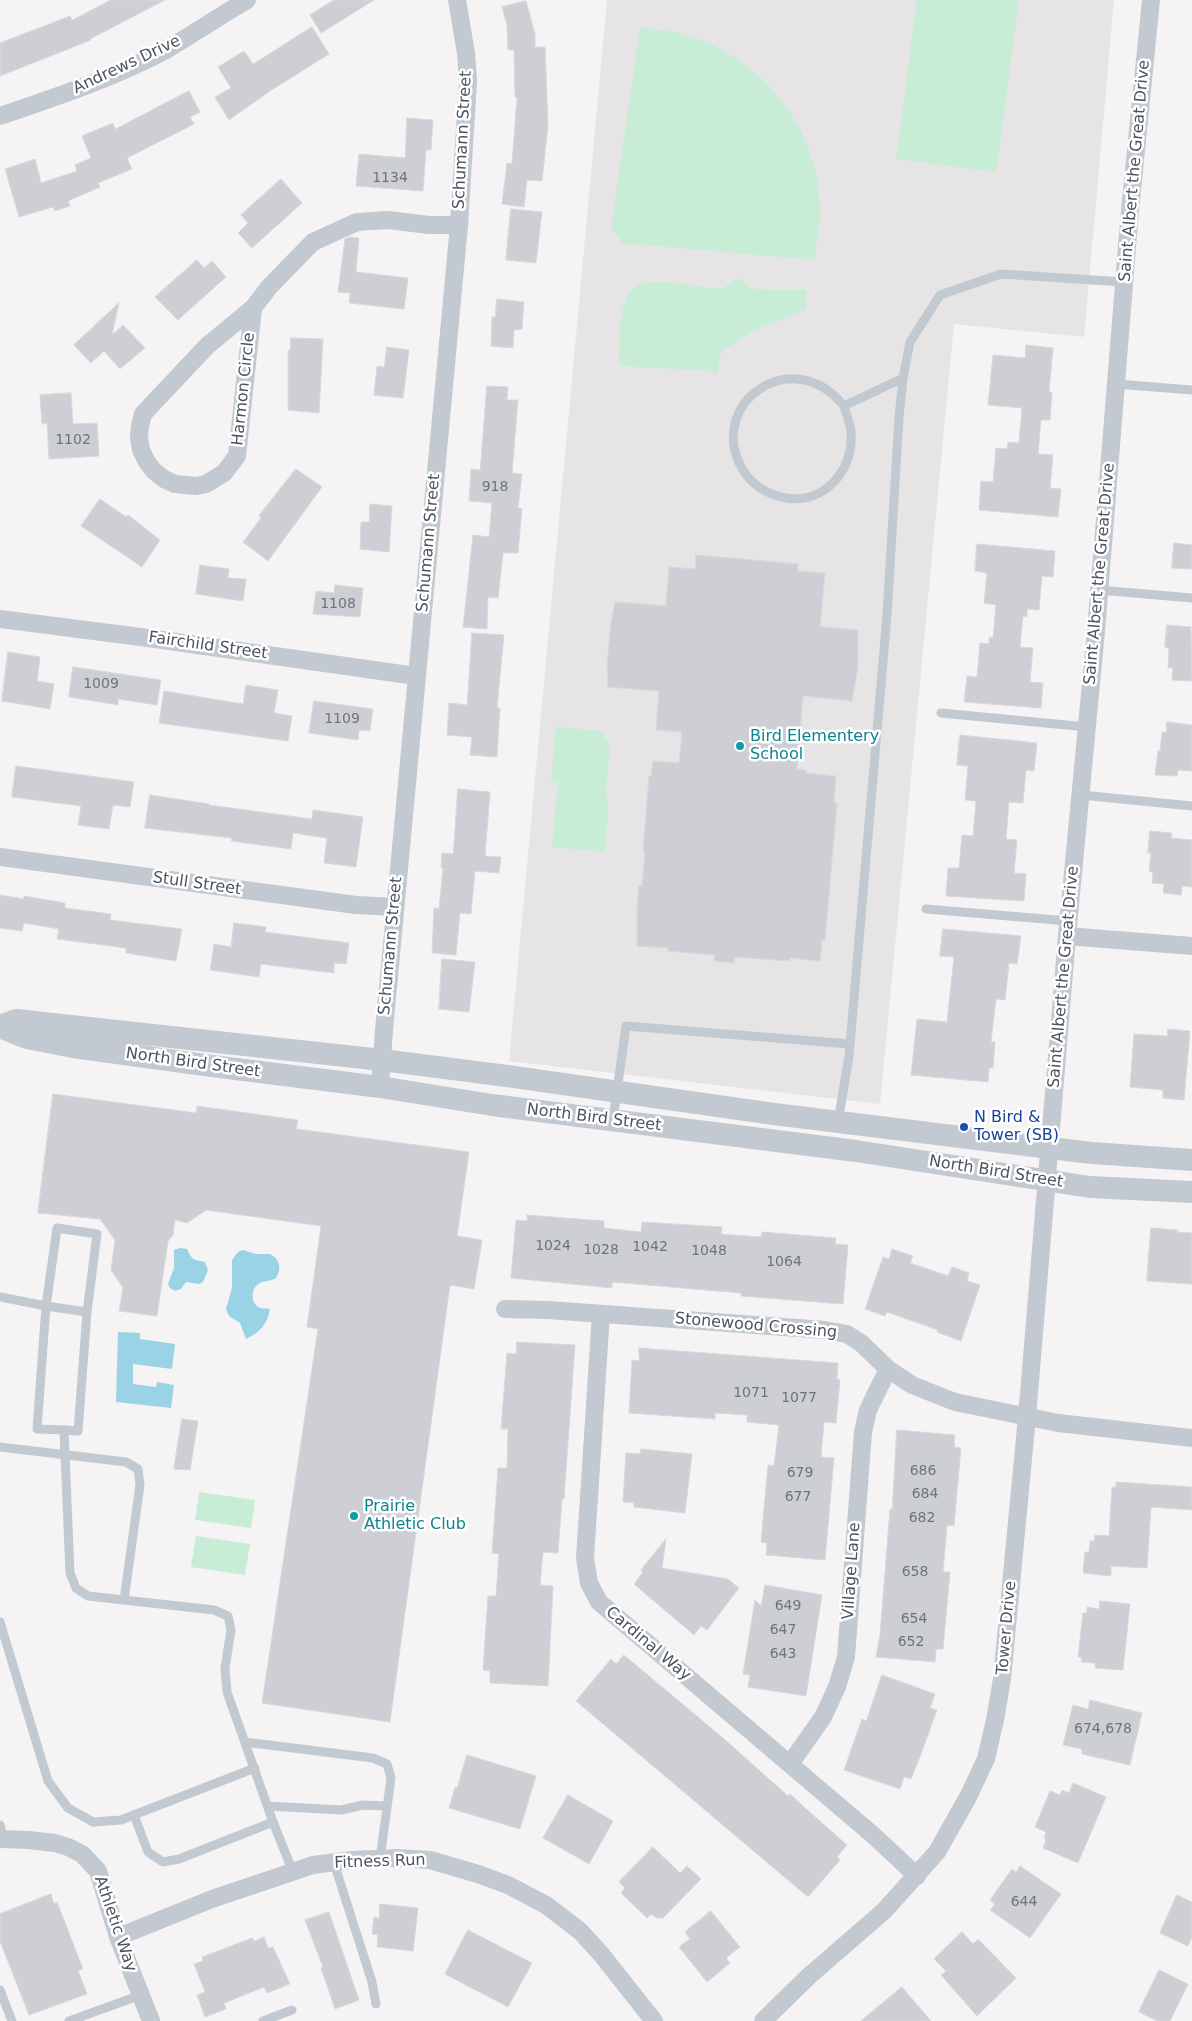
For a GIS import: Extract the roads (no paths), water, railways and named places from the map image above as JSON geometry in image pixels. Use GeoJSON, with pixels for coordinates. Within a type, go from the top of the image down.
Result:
{"type":"FeatureCollection","features":[{"type":"Feature","properties":{"kind":"street","name":"Andrews Drive"},"geometry":{"type":"LineString","coordinates":[[0,116],[68,93],[121,71],[165,50],[247,0]]}},
{"type":"Feature","properties":{"kind":"street","name":"Schumann Street"},"geometry":{"type":"LineString","coordinates":[[380,1087],[416,676],[459,224],[468,81],[466,53],[457,0]]}},
{"type":"Feature","properties":{"kind":"street","name":"Saint Albert the Great Drive"},"geometry":{"type":"LineString","coordinates":[[1050,1148],[1124,282],[1151,0]]}},
{"type":"Feature","properties":{"kind":"street","name":"Harmon Circle"},"geometry":{"type":"LineString","coordinates":[[253,308],[237,456],[224,473],[206,484],[185,486],[164,479],[154,471],[142,450],[139,438],[143,414],[207,346],[253,308],[270,286],[313,242],[357,222],[388,220],[429,225],[459,224]]}},
{"type":"Feature","properties":{"kind":"street","name":"Fairchild Street"},"geometry":{"type":"LineString","coordinates":[[0,619],[416,676]]}},
{"type":"Feature","properties":{"kind":"street","name":"Stull Street"},"geometry":{"type":"LineString","coordinates":[[0,857],[356,905],[395,907]]}},
{"type":"Feature","properties":{"kind":"street"},"geometry":{"type":"LineString","coordinates":[[1068,928],[1192,946]]}},
{"type":"Feature","properties":{"kind":"street","name":"North Bird Street"},"geometry":{"type":"LineString","coordinates":[[0,1026],[16,1020],[382,1060],[838,1122],[1092,1153],[1192,1160]]}},
{"type":"Feature","properties":{"kind":"street","name":"North Bird Street"},"geometry":{"type":"LineString","coordinates":[[0,1026],[27,1038],[73,1047],[856,1151],[1090,1187],[1192,1192]]}},
{"type":"Feature","properties":{"kind":"street","name":"Tower Drive"},"geometry":{"type":"LineString","coordinates":[[763,2021],[809,1976],[884,1911],[917,1876],[937,1852],[968,1798],[986,1759],[1002,1679],[1027,1417],[1045,1180],[1050,1148]]}},
{"type":"Feature","properties":{"kind":"street","name":"Stonewood Crossing"},"geometry":{"type":"LineString","coordinates":[[505,1309],[825,1330],[847,1334],[861,1343],[888,1369],[912,1385],[955,1402],[1058,1423],[1192,1438]]}},
{"type":"Feature","properties":{"kind":"street","name":"Cardinal Way"},"geometry":{"type":"LineString","coordinates":[[601,1314],[585,1558],[589,1583],[598,1602],[873,1835],[917,1876]]}},
{"type":"Feature","properties":{"kind":"street","name":"Village Lane"},"geometry":{"type":"LineString","coordinates":[[790,1764],[824,1717],[838,1687],[846,1657],[863,1432],[868,1410],[888,1369]]}},
{"type":"Feature","properties":{"kind":"street","name":"Athletic Way"},"geometry":{"type":"LineString","coordinates":[[1,1834],[55,1843],[82,1854],[98,1871],[118,1937],[152,2021]]}},
{"type":"Feature","properties":{"kind":"street","name":"Fitness Run"},"geometry":{"type":"LineString","coordinates":[[118,1937],[212,1899],[313,1865],[380,1859],[430,1860],[508,1885],[546,1905],[580,1931],[602,1954],[654,2021]]}},
{"type":"Feature","properties":{"kind":"lane"},"geometry":{"type":"LineString","coordinates":[[838,1122],[850,1044],[887,615],[899,416],[903,378],[910,342],[940,294],[1001,274],[1124,282]]}},
{"type":"Feature","properties":{"kind":"lane"},"geometry":{"type":"LineString","coordinates":[[789,378],[802,379],[826,388],[844,406],[851,432],[848,453],[842,474],[833,483],[812,495],[788,498],[764,491],[745,474],[735,451],[733,438],[739,413],[754,392],[777,380],[789,378]]}},
{"type":"Feature","properties":{"kind":"lane"},"geometry":{"type":"LineString","coordinates":[[844,406],[903,378]]}},
{"type":"Feature","properties":{"kind":"lane"},"geometry":{"type":"LineString","coordinates":[[1116,384],[1192,390]]}},
{"type":"Feature","properties":{"kind":"lane"},"geometry":{"type":"LineString","coordinates":[[1099,590],[1192,598]]}},
{"type":"Feature","properties":{"kind":"lane"},"geometry":{"type":"LineString","coordinates":[[941,713],[1087,727]]}},
{"type":"Feature","properties":{"kind":"lane"},"geometry":{"type":"LineString","coordinates":[[1081,795],[1192,806]]}},
{"type":"Feature","properties":{"kind":"lane"},"geometry":{"type":"LineString","coordinates":[[926,909],[1068,928]]}},
{"type":"Feature","properties":{"kind":"lane"},"geometry":{"type":"LineString","coordinates":[[612,1120],[626,1026],[850,1044]]}},
{"type":"Feature","properties":{"kind":"lane"},"geometry":{"type":"LineString","coordinates":[[57,1228],[97,1234],[87,1312],[78,1431],[37,1428],[46,1306],[57,1228]]}},
{"type":"Feature","properties":{"kind":"lane"},"geometry":{"type":"LineString","coordinates":[[0,1297],[87,1312]]}},
{"type":"Feature","properties":{"kind":"lane"},"geometry":{"type":"LineString","coordinates":[[64,1430],[70,1573],[76,1588],[88,1596],[214,1610],[228,1616],[231,1630],[225,1668],[227,1692],[273,1822],[294,1872]]}},
{"type":"Feature","properties":{"kind":"lane"},"geometry":{"type":"LineString","coordinates":[[0,1447],[64,1453],[126,1462],[138,1469],[140,1485],[124,1600]]}},
{"type":"Feature","properties":{"kind":"lane"},"geometry":{"type":"LineString","coordinates":[[0,1622],[48,1782],[68,1808],[93,1822],[121,1820],[255,1768]]}},
{"type":"Feature","properties":{"kind":"lane"},"geometry":{"type":"LineString","coordinates":[[245,1742],[373,1758],[386,1764],[391,1778],[380,1859]]}},
{"type":"Feature","properties":{"kind":"lane"},"geometry":{"type":"LineString","coordinates":[[268,1806],[341,1810],[363,1805],[387,1806]]}},
{"type":"Feature","properties":{"kind":"lane"},"geometry":{"type":"LineString","coordinates":[[134,1815],[148,1852],[163,1862],[179,1859],[273,1822]]}},
{"type":"Feature","properties":{"kind":"lane"},"geometry":{"type":"LineString","coordinates":[[334,1863],[372,1982],[376,2004]]}},
{"type":"Feature","properties":{"kind":"lane"},"geometry":{"type":"LineString","coordinates":[[0,1990],[12,2021]]}},
{"type":"Feature","properties":{"kind":"lane"},"geometry":{"type":"LineString","coordinates":[[69,2021],[141,1994]]}},
{"type":"Feature","properties":{"kind":"lane"},"geometry":{"type":"LineString","coordinates":[[263,2021],[292,2010]]}},
{"type":"Feature","properties":{"kind":"water"},"geometry":{"type":"Polygon","coordinates":[[[180,1248],[187,1249],[193,1259],[205,1262],[208,1270],[203,1282],[199,1284],[186,1282],[181,1289],[175,1290],[171,1289],[168,1284],[174,1268],[174,1250],[180,1248]]]}},
{"type":"Feature","properties":{"kind":"water"},"geometry":{"type":"Polygon","coordinates":[[[243,1250],[256,1254],[270,1254],[276,1258],[279,1264],[276,1278],[259,1283],[255,1287],[253,1299],[256,1305],[259,1308],[270,1309],[262,1327],[246,1339],[240,1323],[229,1316],[226,1309],[232,1288],[232,1260],[238,1252],[243,1250]]]}},
{"type":"Feature","properties":{"kind":"water"},"geometry":{"type":"Polygon","coordinates":[[[118,1332],[140,1333],[140,1339],[175,1344],[172,1369],[133,1364],[133,1384],[156,1387],[157,1382],[174,1385],[171,1408],[116,1402],[118,1332]]]}},
{"type":"Feature","properties":{"kind":"place","name":"Bird Elementery School"},"geometry":{"type":"Point","coordinates":[740,746]}},
{"type":"Feature","properties":{"kind":"place","name":"N Bird & Tower (SB)"},"geometry":{"type":"Point","coordinates":[964,1127]}},
{"type":"Feature","properties":{"kind":"place","name":"Prairie Athletic Club"},"geometry":{"type":"Point","coordinates":[354,1516]}}]}
